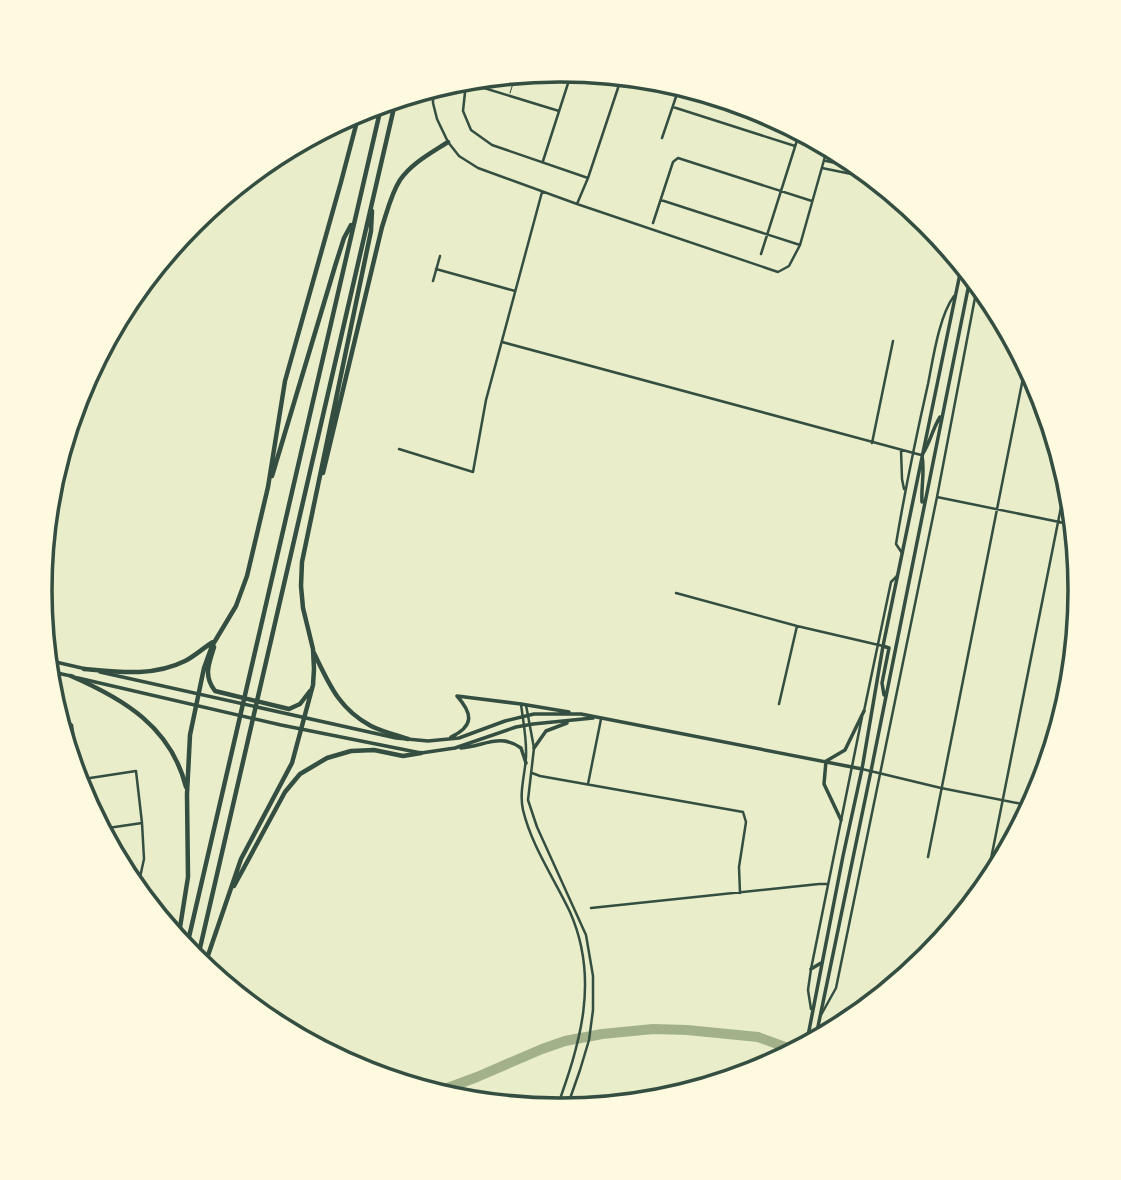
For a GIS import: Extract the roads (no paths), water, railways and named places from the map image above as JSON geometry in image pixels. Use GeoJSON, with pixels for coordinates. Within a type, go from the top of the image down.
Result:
{"type":"FeatureCollection","features":[{"type":"Feature","properties":{"kind":"highway"},"geometry":{"type":"LineString","coordinates":[[200,948],[393,110]]}},
{"type":"Feature","properties":{"kind":"highway"},"geometry":{"type":"LineString","coordinates":[[189,936],[379,116]]}},
{"type":"Feature","properties":{"kind":"highway"},"geometry":{"type":"LineString","coordinates":[[180,926],[187,877],[189,746],[198,693],[208,654],[243,591],[268,487],[285,381],[356,125]]}},
{"type":"Feature","properties":{"kind":"highway"},"geometry":{"type":"LineString","coordinates":[[316,497],[382,227],[392,197],[400,180],[412,167],[448,142]]}},
{"type":"Feature","properties":{"kind":"highway"},"geometry":{"type":"LineString","coordinates":[[208,955],[234,875],[292,763],[312,688],[313,649],[303,608],[302,562],[371,230],[372,200]]}},
{"type":"Feature","properties":{"kind":"highway"},"geometry":{"type":"LineString","coordinates":[[268,487],[340,250],[355,218]]}},
{"type":"Feature","properties":{"kind":"highway"},"geometry":{"type":"LineString","coordinates":[[84,669],[128,673],[172,667],[194,656],[216,639]]}},
{"type":"Feature","properties":{"kind":"highway"},"geometry":{"type":"LineString","coordinates":[[216,639],[207,672],[208,680],[220,696],[283,711],[297,706],[312,688]]}},
{"type":"Feature","properties":{"kind":"highway"},"geometry":{"type":"LineString","coordinates":[[313,649],[346,709],[374,728],[408,740]]}},
{"type":"Feature","properties":{"kind":"highway"},"geometry":{"type":"LineString","coordinates":[[71,676],[124,702],[158,732],[180,766],[187,794]]}},
{"type":"Feature","properties":{"kind":"highway"},"geometry":{"type":"LineString","coordinates":[[230,893],[285,792],[300,774],[327,758],[351,751],[374,750],[403,756],[421,753]]}},
{"type":"Feature","properties":{"kind":"main road"},"geometry":{"type":"LineString","coordinates":[[809,1033],[862,769],[883,646],[960,276]]}},
{"type":"Feature","properties":{"kind":"main road"},"geometry":{"type":"LineString","coordinates":[[818,1028],[968,287]]}},
{"type":"Feature","properties":{"kind":"main road"},"geometry":{"type":"LineString","coordinates":[[923,509],[922,488],[925,473],[922,456],[943,412]]}},
{"type":"Feature","properties":{"kind":"main road"},"geometry":{"type":"LineString","coordinates":[[883,646],[889,648],[882,682],[885,698]]}},
{"type":"Feature","properties":{"kind":"main road"},"geometry":{"type":"LineString","coordinates":[[58,663],[220,696]]}},
{"type":"Feature","properties":{"kind":"main road"},"geometry":{"type":"LineString","coordinates":[[60,674],[281,725],[421,753],[508,741],[521,748],[526,763]]}},
{"type":"Feature","properties":{"kind":"main road"},"geometry":{"type":"LineString","coordinates":[[448,738],[462,732],[467,726],[469,712],[457,696],[523,704],[862,769]]}},
{"type":"Feature","properties":{"kind":"main road"},"geometry":{"type":"LineString","coordinates":[[283,711],[396,738],[429,741],[459,738],[522,716],[576,714]]}},
{"type":"Feature","properties":{"kind":"main road"},"geometry":{"type":"LineString","coordinates":[[826,761],[845,750],[863,711]]}},
{"type":"Feature","properties":{"kind":"main road"},"geometry":{"type":"LineString","coordinates":[[455,748],[523,725],[598,718]]}},
{"type":"Feature","properties":{"kind":"main road"},"geometry":{"type":"LineString","coordinates":[[534,748],[546,731],[575,720]]}},
{"type":"Feature","properties":{"kind":"main road"},"geometry":{"type":"LineString","coordinates":[[826,761],[824,784],[841,820]]}},
{"type":"Feature","properties":{"kind":"main road"},"geometry":{"type":"LineString","coordinates":[[811,969],[823,961]]}},
{"type":"Feature","properties":{"kind":"street"},"geometry":{"type":"LineString","coordinates":[[542,162],[568,82]]}},
{"type":"Feature","properties":{"kind":"street"},"geometry":{"type":"LineString","coordinates":[[577,204],[619,85]]}},
{"type":"Feature","properties":{"kind":"street"},"geometry":{"type":"LineString","coordinates":[[483,88],[559,111]]}},
{"type":"Feature","properties":{"kind":"street"},"geometry":{"type":"LineString","coordinates":[[465,91],[463,111],[471,131],[492,145],[588,178]]}},
{"type":"Feature","properties":{"kind":"street"},"geometry":{"type":"LineString","coordinates":[[662,138],[677,96]]}},
{"type":"Feature","properties":{"kind":"street"},"geometry":{"type":"LineString","coordinates":[[433,98],[435,111],[448,142],[459,156],[478,168],[778,272],[789,266],[800,245],[825,157]]}},
{"type":"Feature","properties":{"kind":"street"},"geometry":{"type":"LineString","coordinates":[[673,107],[795,146]]}},
{"type":"Feature","properties":{"kind":"street"},"geometry":{"type":"LineString","coordinates":[[761,254],[797,141]]}},
{"type":"Feature","properties":{"kind":"street"},"geometry":{"type":"LineString","coordinates":[[653,223],[673,162],[678,158],[812,201]]}},
{"type":"Feature","properties":{"kind":"street"},"geometry":{"type":"LineString","coordinates":[[824,161],[835,163]]}},
{"type":"Feature","properties":{"kind":"street"},"geometry":{"type":"LineString","coordinates":[[822,168],[852,174]]}},
{"type":"Feature","properties":{"kind":"street"},"geometry":{"type":"LineString","coordinates":[[399,449],[473,472],[486,400],[542,192]]}},
{"type":"Feature","properties":{"kind":"street"},"geometry":{"type":"LineString","coordinates":[[661,200],[800,245]]}},
{"type":"Feature","properties":{"kind":"street"},"geometry":{"type":"LineString","coordinates":[[433,281],[440,256]]}},
{"type":"Feature","properties":{"kind":"street"},"geometry":{"type":"LineString","coordinates":[[436,269],[515,291]]}},
{"type":"Feature","properties":{"kind":"street"},"geometry":{"type":"LineString","coordinates":[[902,553],[896,544],[913,453],[947,305],[956,294]]}},
{"type":"Feature","properties":{"kind":"street"},"geometry":{"type":"LineString","coordinates":[[820,1018],[836,988],[937,497],[974,296]]}},
{"type":"Feature","properties":{"kind":"street"},"geometry":{"type":"LineString","coordinates":[[872,443],[893,341]]}},
{"type":"Feature","properties":{"kind":"street"},"geometry":{"type":"LineString","coordinates":[[502,342],[922,456]]}},
{"type":"Feature","properties":{"kind":"street"},"geometry":{"type":"LineString","coordinates":[[928,857],[1023,380]]}},
{"type":"Feature","properties":{"kind":"street"},"geometry":{"type":"LineString","coordinates":[[901,450],[905,493]]}},
{"type":"Feature","properties":{"kind":"street"},"geometry":{"type":"LineString","coordinates":[[937,497],[1064,523]]}},
{"type":"Feature","properties":{"kind":"street"},"geometry":{"type":"LineString","coordinates":[[991,859],[1061,506]]}},
{"type":"Feature","properties":{"kind":"street"},"geometry":{"type":"LineString","coordinates":[[811,1023],[812,1006],[808,990],[811,969],[877,644],[891,582],[897,576]]}},
{"type":"Feature","properties":{"kind":"street"},"geometry":{"type":"LineString","coordinates":[[676,593],[883,646]]}},
{"type":"Feature","properties":{"kind":"street"},"geometry":{"type":"LineString","coordinates":[[779,704],[797,626]]}},
{"type":"Feature","properties":{"kind":"street"},"geometry":{"type":"LineString","coordinates":[[523,704],[528,715],[534,748],[528,800],[586,936],[593,976],[593,1010],[589,1040],[570,1098]]}},
{"type":"Feature","properties":{"kind":"street"},"geometry":{"type":"LineString","coordinates":[[523,704],[526,763],[522,807],[540,854],[570,914],[582,950],[584,986],[580,1037],[560,1098]]}},
{"type":"Feature","properties":{"kind":"street"},"geometry":{"type":"LineString","coordinates":[[588,784],[598,718]]}},
{"type":"Feature","properties":{"kind":"street"},"geometry":{"type":"LineString","coordinates":[[862,769],[1021,804]]}},
{"type":"Feature","properties":{"kind":"street"},"geometry":{"type":"LineString","coordinates":[[89,778],[136,771],[144,859],[141,876]]}},
{"type":"Feature","properties":{"kind":"street"},"geometry":{"type":"LineString","coordinates":[[531,773],[743,812],[746,822],[739,867],[740,893]]}},
{"type":"Feature","properties":{"kind":"street"},"geometry":{"type":"LineString","coordinates":[[112,827],[142,823]]}},
{"type":"Feature","properties":{"kind":"street"},"geometry":{"type":"LineString","coordinates":[[854,853],[863,855]]}},
{"type":"Feature","properties":{"kind":"street"},"geometry":{"type":"LineString","coordinates":[[591,908],[828,884]]}},
{"type":"Feature","properties":{"kind":"lane"},"geometry":{"type":"LineString","coordinates":[[509,96],[513,84]]}},
{"type":"Feature","properties":{"kind":"waterway"},"geometry":{"type":"LineString","coordinates":[[452,1086],[542,1049],[565,1041],[602,1034],[653,1029],[687,1030],[758,1037],[784,1047]]}}]}
